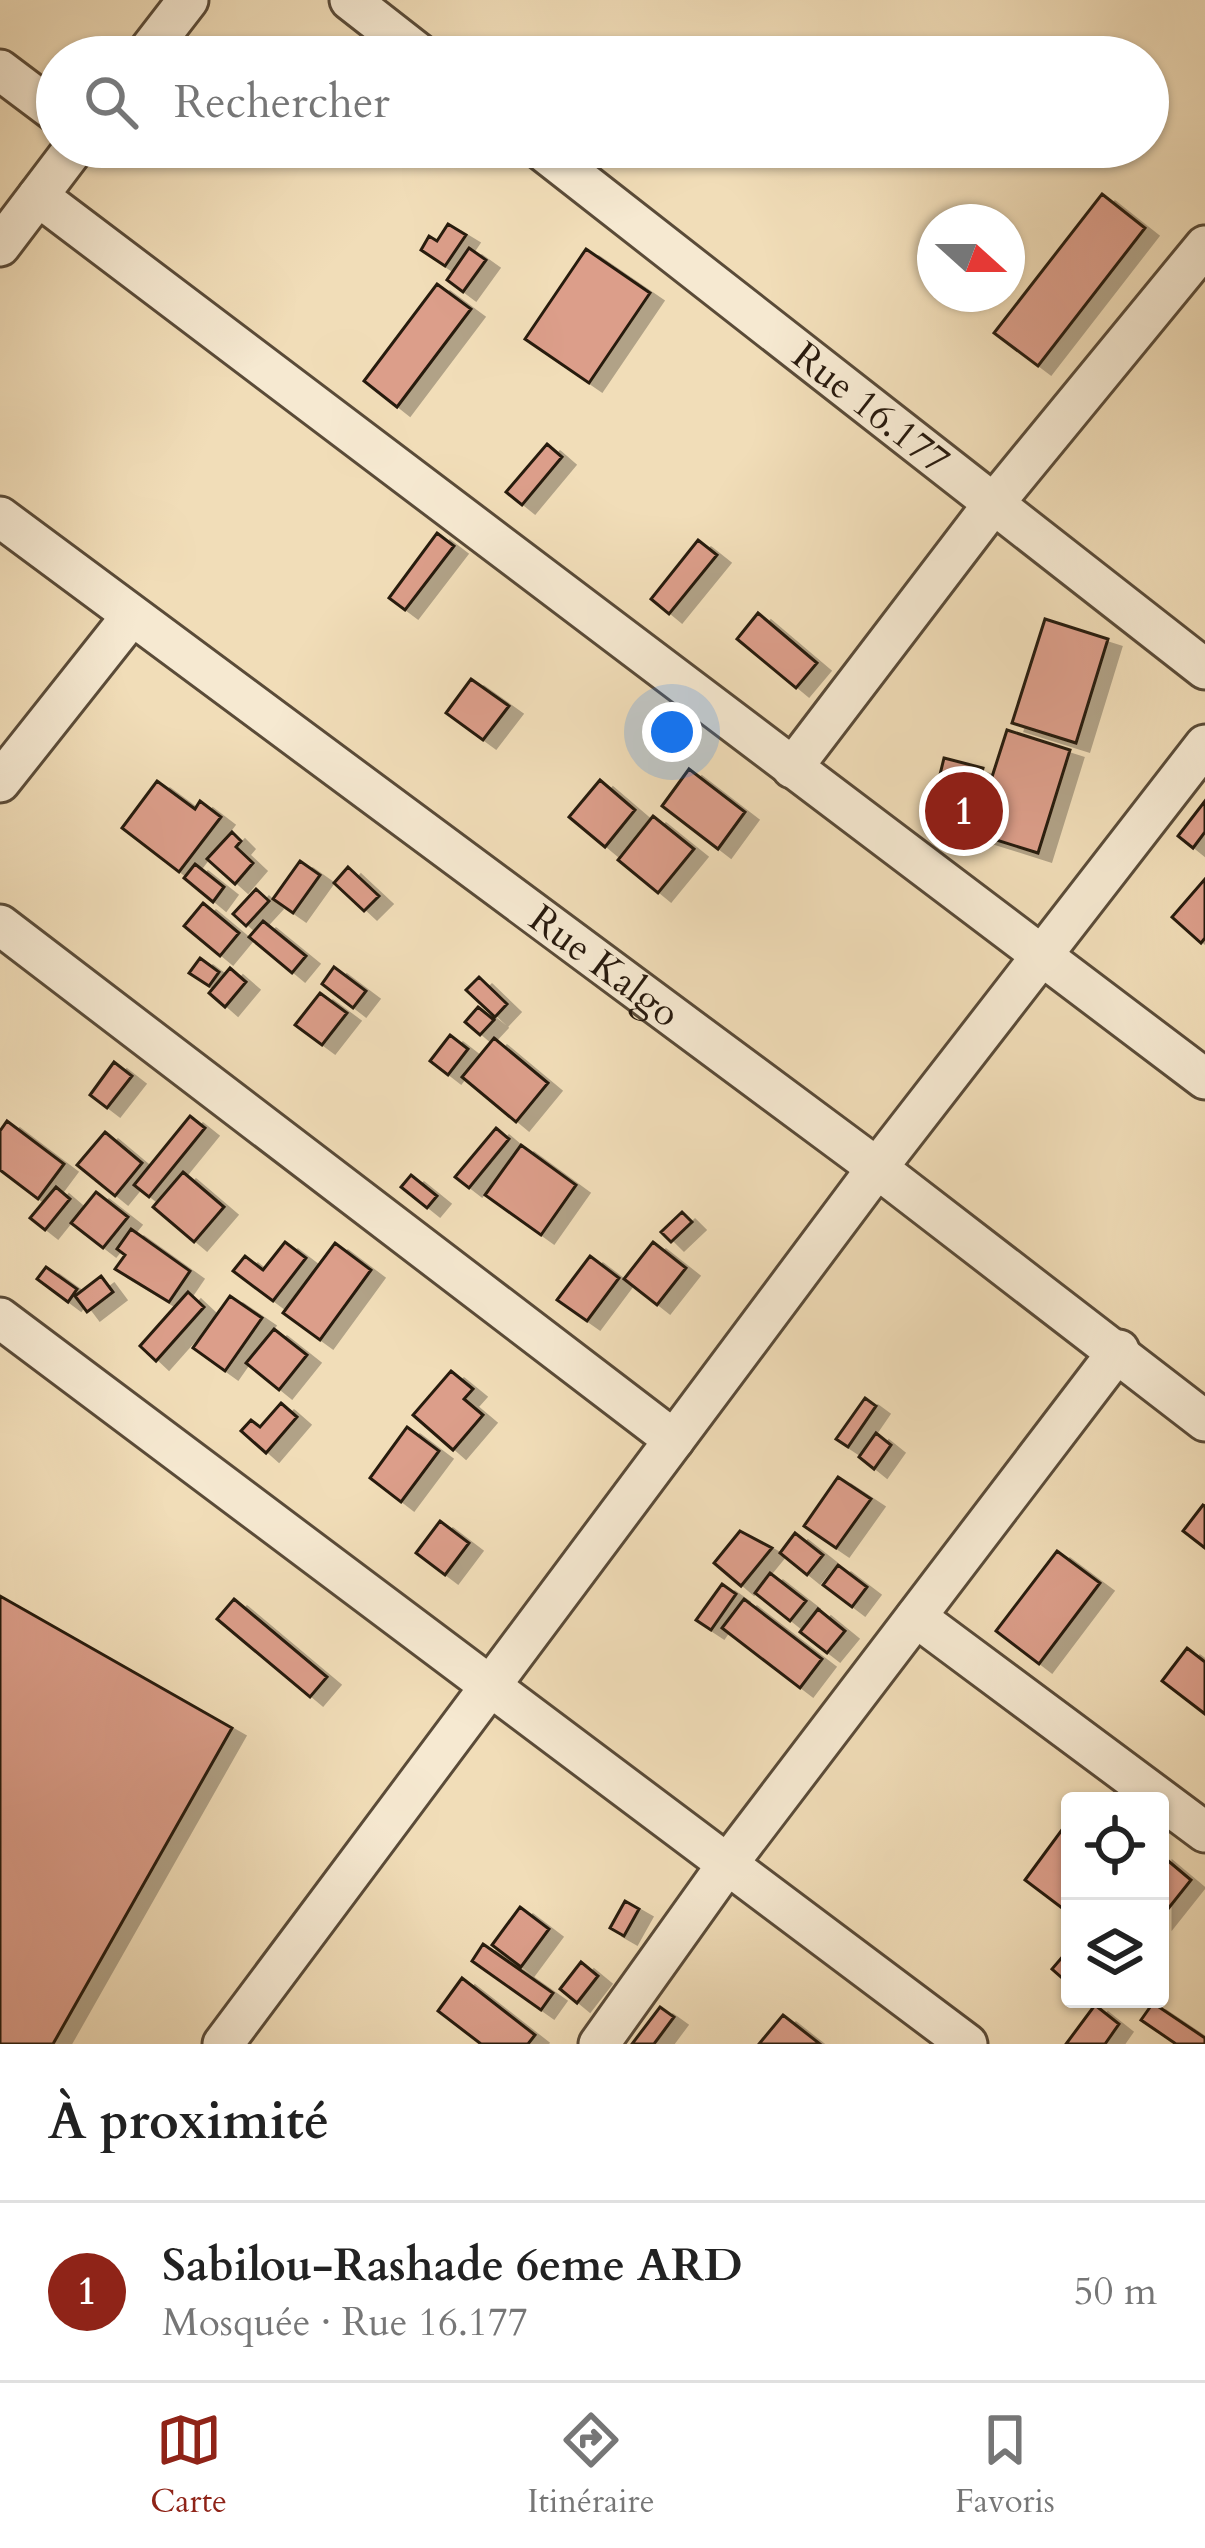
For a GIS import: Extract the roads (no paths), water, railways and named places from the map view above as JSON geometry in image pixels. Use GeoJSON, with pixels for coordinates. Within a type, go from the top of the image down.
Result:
{"type":"FeatureCollection","features":[{"type":"Feature","properties":{"kind":"street"},"geometry":{"type":"LineString","coordinates":[[160,36],[188,0]]}},
{"type":"Feature","properties":{"kind":"street"},"geometry":{"type":"LineString","coordinates":[[350,0],[396,36]]}},
{"type":"Feature","properties":{"kind":"street"},"geometry":{"type":"LineString","coordinates":[[0,70],[36,97]]}},
{"type":"Feature","properties":{"kind":"street"},"geometry":{"type":"LineString","coordinates":[[0,246],[59,168]]}},
{"type":"Feature","properties":{"kind":"street","name":"Rue 16.177"},"geometry":{"type":"LineString","coordinates":[[565,168],[1205,668]]}},
{"type":"Feature","properties":{"kind":"street"},"geometry":{"type":"LineString","coordinates":[[38,196],[1205,1078]]}},
{"type":"Feature","properties":{"kind":"street"},"geometry":{"type":"LineString","coordinates":[[792,768],[994,503],[1205,246]]}},
{"type":"Feature","properties":{"kind":"street","name":"Rue Kalgo"},"geometry":{"type":"LineString","coordinates":[[0,518],[877,1168],[1119,1350],[1205,1421]]}},
{"type":"Feature","properties":{"kind":"street"},"geometry":{"type":"LineString","coordinates":[[0,782],[130,618]]}},
{"type":"Feature","properties":{"kind":"street"},"geometry":{"type":"LineString","coordinates":[[223,2044],[486,1685],[1205,745]]}},
{"type":"Feature","properties":{"kind":"street"},"geometry":{"type":"LineString","coordinates":[[0,926],[674,1440]]}},
{"type":"Feature","properties":{"kind":"street"},"geometry":{"type":"LineString","coordinates":[[0,1318],[967,2044]]}},
{"type":"Feature","properties":{"kind":"street"},"geometry":{"type":"LineString","coordinates":[[598,2044],[726,1866],[1119,1350]]}},
{"type":"Feature","properties":{"kind":"street"},"geometry":{"type":"LineString","coordinates":[[916,1617],[1205,1832]]}},
{"type":"Feature","properties":{"kind":"place","name":"Sabilou-Rashade 6eme ARD"},"geometry":{"type":"Point","coordinates":[964,811]}}]}
